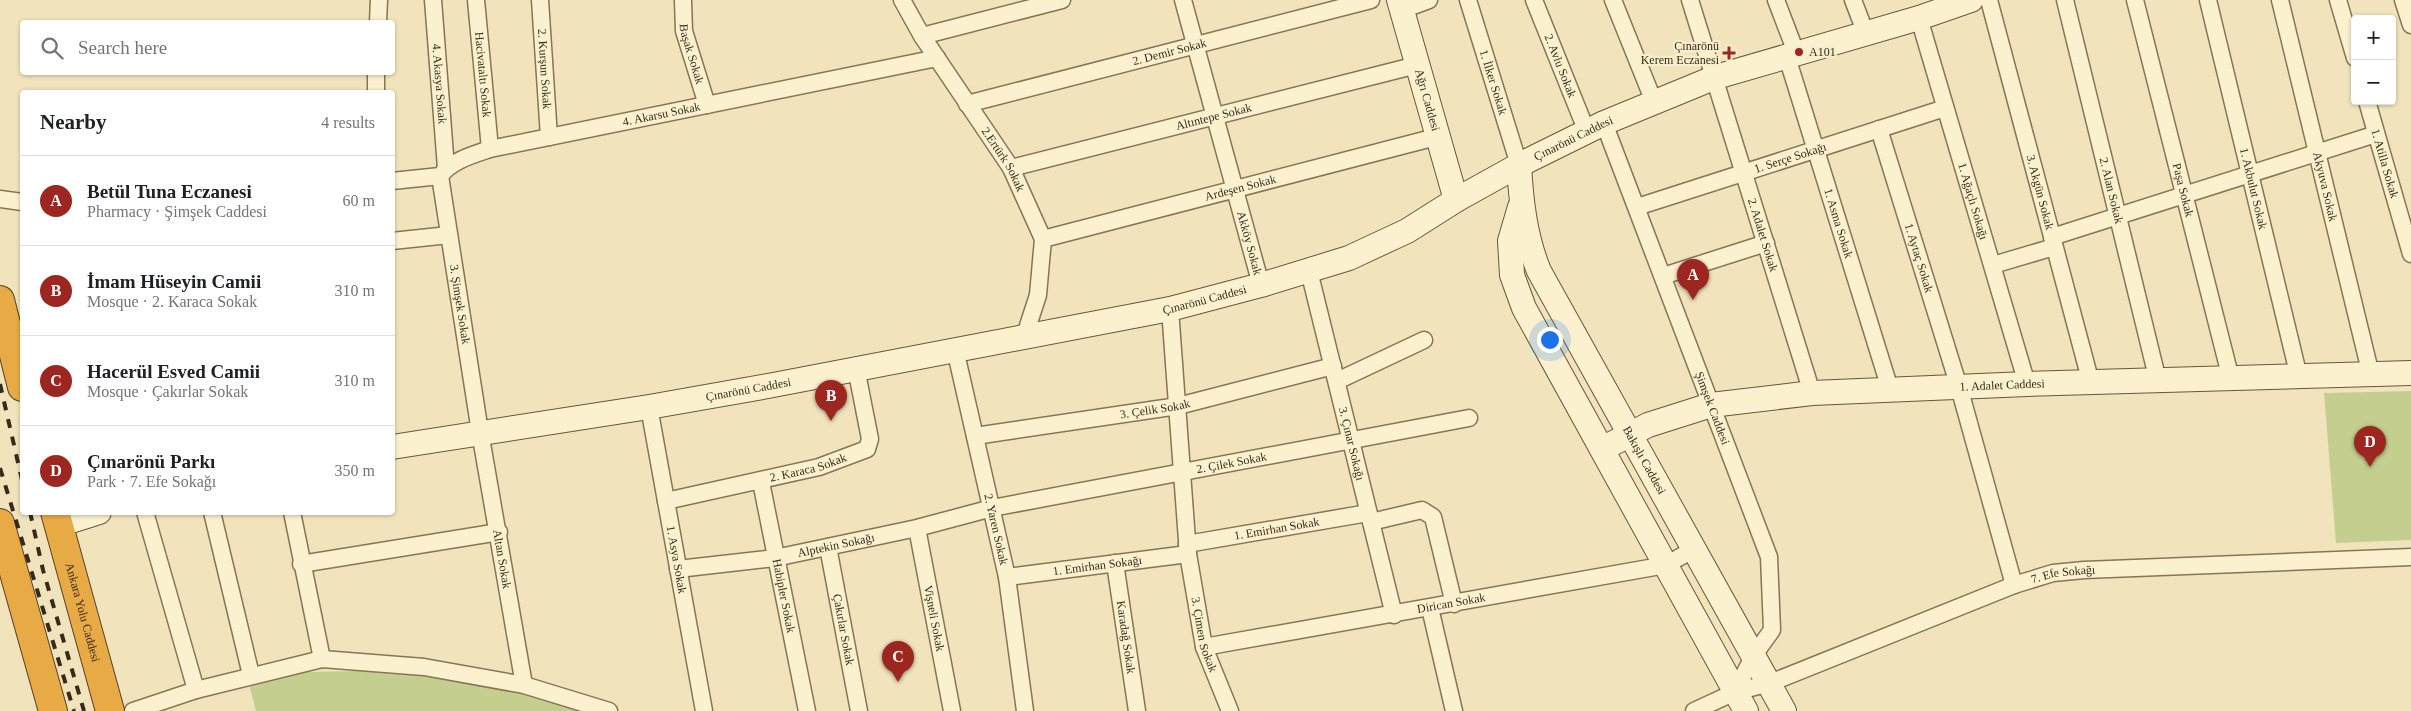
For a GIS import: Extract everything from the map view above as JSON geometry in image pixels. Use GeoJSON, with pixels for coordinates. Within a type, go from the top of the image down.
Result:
{"type":"FeatureCollection","features":[{"type":"Feature","properties":{"kind":"highway"},"geometry":{"type":"LineString","coordinates":[[0,300],[20,380]]}},
{"type":"Feature","properties":{"kind":"highway","name":"Ankara Yolu Caddesi"},"geometry":{"type":"LineString","coordinates":[[56,519],[110,711]]}},
{"type":"Feature","properties":{"kind":"highway"},"geometry":{"type":"LineString","coordinates":[[0,523],[53,711]]}},
{"type":"Feature","properties":{"kind":"street"},"geometry":{"type":"LineString","coordinates":[[378,20],[379,0]]}},
{"type":"Feature","properties":{"kind":"street","name":"4. Akasya Sokak"},"geometry":{"type":"LineString","coordinates":[[433,0],[443,172]]}},
{"type":"Feature","properties":{"kind":"street","name":"Hacivataltı Sokak"},"geometry":{"type":"LineString","coordinates":[[476,0],[490,149]]}},
{"type":"Feature","properties":{"kind":"street","name":"2. Kurşun Sokak"},"geometry":{"type":"LineString","coordinates":[[540,0],[549,138]]}},
{"type":"Feature","properties":{"kind":"street"},"geometry":{"type":"LineString","coordinates":[[683,0],[695,0]]}},
{"type":"Feature","properties":{"kind":"street","name":"Başak Sokak"},"geometry":{"type":"LineString","coordinates":[[683,0],[684,31],[707,105]]}},
{"type":"Feature","properties":{"kind":"street","name":"2.Ertürk Sokak"},"geometry":{"type":"LineString","coordinates":[[902,0],[922,36],[1011,168],[1043,239],[1038,295],[1025,335]]}},
{"type":"Feature","properties":{"kind":"street"},"geometry":{"type":"LineString","coordinates":[[922,36],[1062,0]]}},
{"type":"Feature","properties":{"kind":"street","name":"Akköy Sokak"},"geometry":{"type":"LineString","coordinates":[[1183,0],[1261,285]]}},
{"type":"Feature","properties":{"kind":"street","name":"2. Demir Sokak"},"geometry":{"type":"LineString","coordinates":[[967,104],[1371,0]]}},
{"type":"Feature","properties":{"kind":"street"},"geometry":{"type":"LineString","coordinates":[[1400,5],[1429,0]]}},
{"type":"Feature","properties":{"kind":"street","name":"1. İlker Sokak"},"geometry":{"type":"LineString","coordinates":[[1468,0],[1519,165]]}},
{"type":"Feature","properties":{"kind":"street","name":"2. Avlu Sokak"},"geometry":{"type":"LineString","coordinates":[[1534,0],[1596,127]]}},
{"type":"Feature","properties":{"kind":"street"},"geometry":{"type":"LineString","coordinates":[[1613,0],[1654,102]]}},
{"type":"Feature","properties":{"kind":"street","name":"2. Adalet Sokak"},"geometry":{"type":"LineString","coordinates":[[1690,0],[1716,77],[1812,393]]}},
{"type":"Feature","properties":{"kind":"street","name":"1. Asma Sokak"},"geometry":{"type":"LineString","coordinates":[[1776,0],[1815,149],[1890,388]]}},
{"type":"Feature","properties":{"kind":"street"},"geometry":{"type":"LineString","coordinates":[[1853,0],[1866,34]]}},
{"type":"Feature","properties":{"kind":"street","name":"Çınarönü Caddesi"},"geometry":{"type":"LineString","coordinates":[[395,446],[649,407],[1170,309],[1261,285],[1349,258],[1406,231],[1456,200],[1519,165],[1596,127],[1716,77],[1919,18],[1939,5],[1971,0]]}},
{"type":"Feature","properties":{"kind":"street","name":"3. Akgün Sokak"},"geometry":{"type":"LineString","coordinates":[[1989,0],[2091,384]]}},
{"type":"Feature","properties":{"kind":"street","name":"2. Alan Sokak"},"geometry":{"type":"LineString","coordinates":[[2065,0],[2158,382]]}},
{"type":"Feature","properties":{"kind":"street","name":"Paşa Sokak"},"geometry":{"type":"LineString","coordinates":[[2135,0],[2231,379]]}},
{"type":"Feature","properties":{"kind":"street","name":"1. Akbulut Sokak"},"geometry":{"type":"LineString","coordinates":[[2208,0],[2299,377]]}},
{"type":"Feature","properties":{"kind":"street","name":"Akyuva Sokak"},"geometry":{"type":"LineString","coordinates":[[2280,0],[2371,375]]}},
{"type":"Feature","properties":{"kind":"street"},"geometry":{"type":"LineString","coordinates":[[2338,0],[2351,44]]}},
{"type":"Feature","properties":{"kind":"street"},"geometry":{"type":"LineString","coordinates":[[2403,0],[2411,25]]}},
{"type":"Feature","properties":{"kind":"street","name":"Ağrı Caddesi"},"geometry":{"type":"LineString","coordinates":[[1400,5],[1436,137],[1456,200]]}},
{"type":"Feature","properties":{"kind":"street","name":"1. Ağaçlı Sokağı"},"geometry":{"type":"LineString","coordinates":[[1919,18],[2027,384]]}},
{"type":"Feature","properties":{"kind":"street","name":"4. Akarsu Sokak"},"geometry":{"type":"LineString","coordinates":[[395,180],[443,172],[468,156],[490,149],[937,58]]}},
{"type":"Feature","properties":{"kind":"street","name":"Altıntepe Sokak"},"geometry":{"type":"LineString","coordinates":[[1011,168],[1416,65]]}},
{"type":"Feature","properties":{"kind":"street"},"geometry":{"type":"LineString","coordinates":[[376,75],[376,90]]}},
{"type":"Feature","properties":{"kind":"street","name":"1. Atilla Sokak"},"geometry":{"type":"LineString","coordinates":[[2368,105],[2411,254]]}},
{"type":"Feature","properties":{"kind":"street","name":"1. Serçe Sokağı"},"geometry":{"type":"LineString","coordinates":[[1637,207],[1945,108]]}},
{"type":"Feature","properties":{"kind":"street","name":"Şimşek Caddesi"},"geometry":{"type":"LineString","coordinates":[[1596,127],[1637,207],[1769,557],[1772,630],[1754,656],[1741,702]]}},
{"type":"Feature","properties":{"kind":"street","name":"1. Aytaç Sokak"},"geometry":{"type":"LineString","coordinates":[[1879,129],[1959,386],[2014,584]]}},
{"type":"Feature","properties":{"kind":"street"},"geometry":{"type":"LineString","coordinates":[[1993,265],[2118,216],[2376,134]]}},
{"type":"Feature","properties":{"kind":"street","name":"Ardeşen Sokak"},"geometry":{"type":"LineString","coordinates":[[1043,239],[1436,137]]}},
{"type":"Feature","properties":{"kind":"street","name":"Bakışlı Caddesi"},"geometry":{"type":"LineString","coordinates":[[1519,165],[1521,203],[1531,252],[1539,272],[1784,711]]}},
{"type":"Feature","properties":{"kind":"street","name":"3. Şimşek Sokak"},"geometry":{"type":"LineString","coordinates":[[443,172],[449,235],[480,432]]}},
{"type":"Feature","properties":{"kind":"street"},"geometry":{"type":"LineString","coordinates":[[0,199],[20,202]]}},
{"type":"Feature","properties":{"kind":"street","name":"Bakışlı Caddesi"},"geometry":{"type":"LineString","coordinates":[[1521,203],[1510,241],[1512,275],[1524,308],[1741,702]]}},
{"type":"Feature","properties":{"kind":"street"},"geometry":{"type":"LineString","coordinates":[[395,241],[449,235]]}},
{"type":"Feature","properties":{"kind":"street"},"geometry":{"type":"LineString","coordinates":[[1663,276],[1766,243]]}},
{"type":"Feature","properties":{"kind":"street","name":"3. Çınar Sokağı"},"geometry":{"type":"LineString","coordinates":[[1309,271],[1394,614]]}},
{"type":"Feature","properties":{"kind":"street","name":"3. Çimen Sokak"},"geometry":{"type":"LineString","coordinates":[[1170,309],[1187,549],[1204,647],[1230,711]]}},
{"type":"Feature","properties":{"kind":"street","name":"3. Çelik Sokak"},"geometry":{"type":"LineString","coordinates":[[975,436],[1178,406],[1335,373],[1424,340]]}},
{"type":"Feature","properties":{"kind":"street","name":"2. Yaren Sokak"},"geometry":{"type":"LineString","coordinates":[[955,349],[1007,577],[1025,711]]}},
{"type":"Feature","properties":{"kind":"street","name":"2. Karaca Sokak"},"geometry":{"type":"LineString","coordinates":[[666,501],[761,482],[819,467],[868,449],[870,439],[856,368]]}},
{"type":"Feature","properties":{"kind":"street","name":"1. Adalet Caddesi"},"geometry":{"type":"LineString","coordinates":[[1602,449],[1648,425],[1711,405],[1812,393],[1890,388],[2091,384],[2411,373]]}},
{"type":"Feature","properties":{"kind":"street","name":"1. Asya Sokak"},"geometry":{"type":"LineString","coordinates":[[649,407],[704,711]]}},
{"type":"Feature","properties":{"kind":"street","name":"2. Çilek Sokak"},"geometry":{"type":"LineString","coordinates":[[992,508],[1469,418]]}},
{"type":"Feature","properties":{"kind":"street","name":"Altan Sokak"},"geometry":{"type":"LineString","coordinates":[[480,432],[499,532],[524,686]]}},
{"type":"Feature","properties":{"kind":"street","name":"Habipler Sokak"},"geometry":{"type":"LineString","coordinates":[[761,482],[807,711]]}},
{"type":"Feature","properties":{"kind":"street","name":"Alptekin Sokağı"},"geometry":{"type":"LineString","coordinates":[[678,569],[775,558],[917,528],[992,508]]}},
{"type":"Feature","properties":{"kind":"street","name":"1. Emirhan Sokak"},"geometry":{"type":"LineString","coordinates":[[1187,549],[1369,517],[1422,510],[1432,517],[1454,604]]}},
{"type":"Feature","properties":{"kind":"street"},"geometry":{"type":"LineString","coordinates":[[56,519],[81,515]]}},
{"type":"Feature","properties":{"kind":"street"},"geometry":{"type":"LineString","coordinates":[[147,515],[196,690]]}},
{"type":"Feature","properties":{"kind":"street"},"geometry":{"type":"LineString","coordinates":[[213,515],[251,675]]}},
{"type":"Feature","properties":{"kind":"street"},"geometry":{"type":"LineString","coordinates":[[293,515],[301,564],[322,659]]}},
{"type":"Feature","properties":{"kind":"street","name":"Vişneli Sokak"},"geometry":{"type":"LineString","coordinates":[[917,528],[952,711]]}},
{"type":"Feature","properties":{"kind":"street"},"geometry":{"type":"LineString","coordinates":[[301,564],[499,532]]}},
{"type":"Feature","properties":{"kind":"street","name":"Çakırlar Sokak"},"geometry":{"type":"LineString","coordinates":[[828,547],[859,711]]}},
{"type":"Feature","properties":{"kind":"street","name":"1. Emirhan Sokağı"},"geometry":{"type":"LineString","coordinates":[[1007,577],[1115,564],[1187,549]]}},
{"type":"Feature","properties":{"kind":"street","name":"Dirican Sokak"},"geometry":{"type":"LineString","coordinates":[[1204,647],[1666,565],[1694,549]]}},
{"type":"Feature","properties":{"kind":"street","name":"7. Efe Sokağı"},"geometry":{"type":"LineString","coordinates":[[1694,711],[1741,702],[1770,683],[2014,584],[2053,573],[2084,570],[2411,557]]}},
{"type":"Feature","properties":{"kind":"street","name":"Karadağ Sokak"},"geometry":{"type":"LineString","coordinates":[[1115,564],[1137,711]]}},
{"type":"Feature","properties":{"kind":"street"},"geometry":{"type":"LineString","coordinates":[[1430,608],[1454,711]]}},
{"type":"Feature","properties":{"kind":"street"},"geometry":{"type":"LineString","coordinates":[[133,711],[196,690],[322,659],[424,667],[524,686],[609,711]]}},
{"type":"Feature","properties":{"kind":"green space"},"geometry":{"type":"Polygon","coordinates":[[[2411,391],[2411,540],[2336,543],[2324,393],[2411,391]]]}},
{"type":"Feature","properties":{"kind":"green space"},"geometry":{"type":"Polygon","coordinates":[[[356,671],[426,675],[526,694],[584,711],[256,711],[249,684],[307,672],[356,671]]]}},
{"type":"Feature","properties":{"kind":"railway"},"geometry":{"type":"LineString","coordinates":[[0,384],[20,471]]}},
{"type":"Feature","properties":{"kind":"railway"},"geometry":{"type":"LineString","coordinates":[[0,468],[74,711]]}},
{"type":"Feature","properties":{"kind":"railway"},"geometry":{"type":"LineString","coordinates":[[31,515],[43,570],[84,711]]}},
{"type":"Feature","properties":{"kind":"place","name":"A101"},"geometry":{"type":"Point","coordinates":[1799,52]}},
{"type":"Feature","properties":{"kind":"place","name":"Çınarönü Kerem Eczanesi"},"geometry":{"type":"Point","coordinates":[1729,53]}},
{"type":"Feature","properties":{"kind":"place","name":"Betül Tuna Eczanesi"},"geometry":{"type":"Point","coordinates":[1693,300]}},
{"type":"Feature","properties":{"kind":"place","name":"İmam Hüseyin Camii"},"geometry":{"type":"Point","coordinates":[831,421]}},
{"type":"Feature","properties":{"kind":"place","name":"Çınarönü Parkı"},"geometry":{"type":"Point","coordinates":[2370,467]}},
{"type":"Feature","properties":{"kind":"place","name":"Hacerül Esved Camii"},"geometry":{"type":"Point","coordinates":[898,682]}}]}
